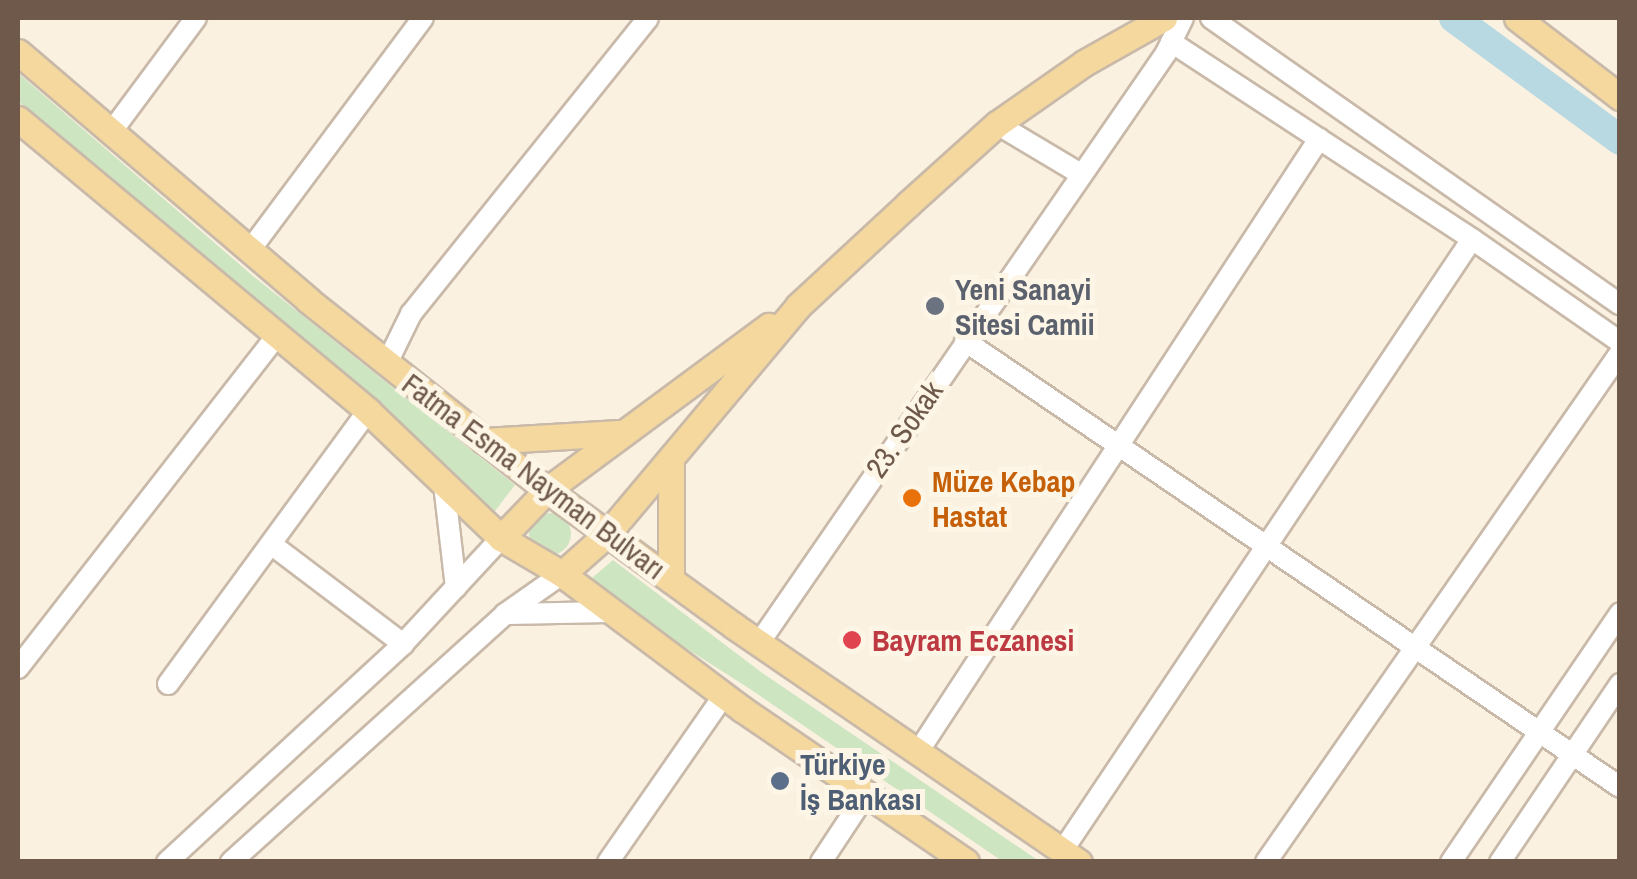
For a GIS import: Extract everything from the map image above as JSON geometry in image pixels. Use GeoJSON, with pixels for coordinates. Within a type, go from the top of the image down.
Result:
{"type":"FeatureCollection","features":[{"type":"Feature","properties":{"kind":"main road"},"geometry":{"type":"LineString","coordinates":[[1516,18],[1620,97]]}},
{"type":"Feature","properties":{"kind":"main road"},"geometry":{"type":"LineString","coordinates":[[501,538],[546,490],[798,306],[997,124],[1084,63],[1168,30]]}},
{"type":"Feature","properties":{"kind":"main road","name":"Fatma Esma Nayman Bulvarı"},"geometry":{"type":"LineString","coordinates":[[18,52],[250,250],[546,490],[759,644],[1071,856]]}},
{"type":"Feature","properties":{"kind":"main road","name":"Fatma Esma Nayman Bulvarı"},"geometry":{"type":"LineString","coordinates":[[18,118],[368,411],[501,538],[562,574],[724,696],[966,862]]}},
{"type":"Feature","properties":{"kind":"main road"},"geometry":{"type":"LineString","coordinates":[[562,574],[607,534],[798,306]]}},
{"type":"Feature","properties":{"kind":"main road"},"geometry":{"type":"LineString","coordinates":[[484,440],[619,433]]}},
{"type":"Feature","properties":{"kind":"main road"},"geometry":{"type":"LineString","coordinates":[[671,458],[671,580]]}},
{"type":"Feature","properties":{"kind":"street"},"geometry":{"type":"LineString","coordinates":[[112,131],[196,18]]}},
{"type":"Feature","properties":{"kind":"street"},"geometry":{"type":"LineString","coordinates":[[250,250],[423,18]]}},
{"type":"Feature","properties":{"kind":"street"},"geometry":{"type":"LineString","coordinates":[[387,363],[411,314],[648,18]]}},
{"type":"Feature","properties":{"kind":"street","name":"23. Sokak"},"geometry":{"type":"LineString","coordinates":[[759,644],[1081,174],[1168,30],[1183,18]]}},
{"type":"Feature","properties":{"kind":"street"},"geometry":{"type":"LineString","coordinates":[[1211,18],[1620,304]]}},
{"type":"Feature","properties":{"kind":"street"},"geometry":{"type":"LineString","coordinates":[[1168,30],[1320,139],[1620,342]]}},
{"type":"Feature","properties":{"kind":"street"},"geometry":{"type":"LineString","coordinates":[[997,124],[1081,174]]}},
{"type":"Feature","properties":{"kind":"street"},"geometry":{"type":"LineString","coordinates":[[918,752],[1320,139]]}},
{"type":"Feature","properties":{"kind":"street"},"geometry":{"type":"LineString","coordinates":[[1071,856],[1266,547],[1472,239]]}},
{"type":"Feature","properties":{"kind":"street"},"geometry":{"type":"LineString","coordinates":[[18,668],[276,336]]}},
{"type":"Feature","properties":{"kind":"street"},"geometry":{"type":"LineString","coordinates":[[965,341],[1620,787]]}},
{"type":"Feature","properties":{"kind":"street"},"geometry":{"type":"LineString","coordinates":[[1266,862],[1620,353]]}},
{"type":"Feature","properties":{"kind":"street"},"geometry":{"type":"LineString","coordinates":[[168,684],[368,411]]}},
{"type":"Feature","properties":{"kind":"street"},"geometry":{"type":"LineString","coordinates":[[444,484],[456,587]]}},
{"type":"Feature","properties":{"kind":"street"},"geometry":{"type":"LineString","coordinates":[[167,862],[403,644],[501,538]]}},
{"type":"Feature","properties":{"kind":"street"},"geometry":{"type":"LineString","coordinates":[[271,544],[403,644]]}},
{"type":"Feature","properties":{"kind":"street"},"geometry":{"type":"LineString","coordinates":[[231,862],[505,614],[562,574]]}},
{"type":"Feature","properties":{"kind":"street"},"geometry":{"type":"LineString","coordinates":[[505,614],[612,612]]}},
{"type":"Feature","properties":{"kind":"street"},"geometry":{"type":"LineString","coordinates":[[1451,862],[1620,614]]}},
{"type":"Feature","properties":{"kind":"street"},"geometry":{"type":"LineString","coordinates":[[1500,862],[1620,684]]}},
{"type":"Feature","properties":{"kind":"street"},"geometry":{"type":"LineString","coordinates":[[608,862],[724,696]]}},
{"type":"Feature","properties":{"kind":"street"},"geometry":{"type":"LineString","coordinates":[[821,862],[866,794]]}},
{"type":"Feature","properties":{"kind":"green space"},"geometry":{"type":"Polygon","coordinates":[[[18,73],[253,276],[515,485],[491,516],[18,101],[18,73]]]}},
{"type":"Feature","properties":{"kind":"green space"},"geometry":{"type":"Polygon","coordinates":[[[550,513],[565,519],[571,534],[565,549],[550,555],[535,549],[529,534],[535,519],[550,513]]]}},
{"type":"Feature","properties":{"kind":"green space"},"geometry":{"type":"Polygon","coordinates":[[[613,560],[761,672],[1039,861],[1002,861],[747,687],[585,584],[613,560]]]}},
{"type":"Feature","properties":{"kind":"waterway"},"geometry":{"type":"LineString","coordinates":[[1454,18],[1620,140]]}},
{"type":"Feature","properties":{"kind":"place","name":"Yeni Sanayi Sitesi Camii"},"geometry":{"type":"Point","coordinates":[935,306]}},
{"type":"Feature","properties":{"kind":"place","name":"Müze Kebap Hastat"},"geometry":{"type":"Point","coordinates":[912,498]}},
{"type":"Feature","properties":{"kind":"place","name":"Bayram Eczanesi"},"geometry":{"type":"Point","coordinates":[852,640]}},
{"type":"Feature","properties":{"kind":"place","name":"Türkiye İş Bankası"},"geometry":{"type":"Point","coordinates":[780,781]}}]}
